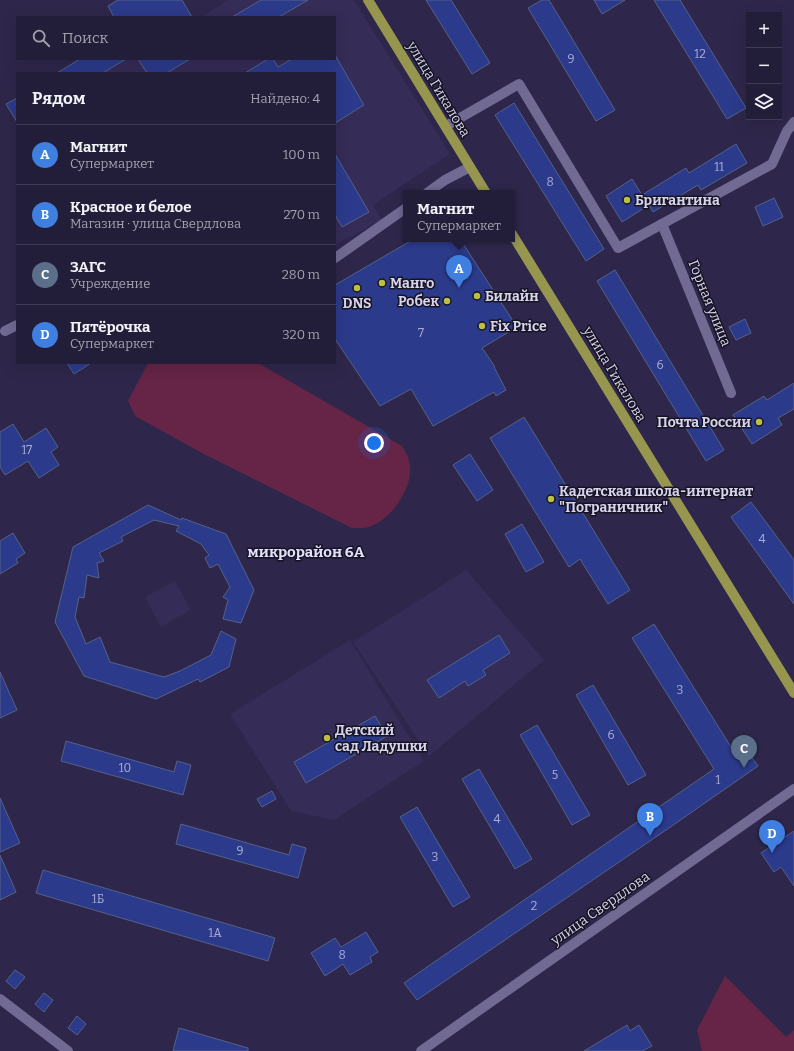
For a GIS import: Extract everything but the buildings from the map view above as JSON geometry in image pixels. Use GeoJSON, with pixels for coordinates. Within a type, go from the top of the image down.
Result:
{"type":"FeatureCollection","features":[{"type":"Feature","properties":{"kind":"main road","name":"улица Гикалова"},"geometry":{"type":"LineString","coordinates":[[368,0],[484,190]]}},
{"type":"Feature","properties":{"kind":"main road","name":"улица Гикалова"},"geometry":{"type":"LineString","coordinates":[[515,239],[794,693]]}},
{"type":"Feature","properties":{"kind":"street"},"geometry":{"type":"LineString","coordinates":[[446,126],[519,84],[618,248],[772,164],[787,131],[794,122]]}},
{"type":"Feature","properties":{"kind":"street"},"geometry":{"type":"LineString","coordinates":[[431,190],[445,180],[470,167]]}},
{"type":"Feature","properties":{"kind":"street"},"geometry":{"type":"LineString","coordinates":[[336,257],[403,210]]}},
{"type":"Feature","properties":{"kind":"street","name":"Горная улица"},"geometry":{"type":"LineString","coordinates":[[662,224],[731,393]]}},
{"type":"Feature","properties":{"kind":"street"},"geometry":{"type":"LineString","coordinates":[[5,331],[16,326]]}},
{"type":"Feature","properties":{"kind":"street","name":"улица Свердлова"},"geometry":{"type":"LineString","coordinates":[[421,1051],[794,789]]}},
{"type":"Feature","properties":{"kind":"street"},"geometry":{"type":"LineString","coordinates":[[0,999],[68,1051]]}},
{"type":"Feature","properties":{"kind":"shaded area"},"geometry":{"type":"Polygon","coordinates":[[[229,0],[354,0],[450,154],[373,205],[382,220],[336,244],[336,72],[59,72],[78,60],[336,60],[336,16],[203,16],[229,0]]]}},
{"type":"Feature","properties":{"kind":"shaded area"},"geometry":{"type":"Polygon","coordinates":[[[147,364],[260,364],[402,446],[409,460],[410,475],[403,495],[390,513],[373,525],[364,528],[352,528],[204,454],[135,416],[128,401],[147,364]]]}},
{"type":"Feature","properties":{"kind":"shaded area","name":"Детский сад Ладушки"},"geometry":{"type":"Polygon","coordinates":[[[466,570],[544,660],[429,756],[353,642],[466,570]]]}},
{"type":"Feature","properties":{"kind":"shaded area"},"geometry":{"type":"Polygon","coordinates":[[[175,581],[191,610],[161,627],[145,597],[175,581]]]}},
{"type":"Feature","properties":{"kind":"shaded area","name":"Детский сад Ладушки"},"geometry":{"type":"Polygon","coordinates":[[[350,640],[424,761],[334,820],[291,811],[230,714],[350,640]]]}},
{"type":"Feature","properties":{"kind":"shaded area"},"geometry":{"type":"Polygon","coordinates":[[[725,976],[786,1037],[794,1030],[794,1051],[702,1051],[697,1030],[725,976]]]}},
{"type":"Feature","properties":{"kind":"place","name":"Бригантина"},"geometry":{"type":"Point","coordinates":[627,200]}},
{"type":"Feature","properties":{"kind":"place","name":"Манго"},"geometry":{"type":"Point","coordinates":[382,283]}},
{"type":"Feature","properties":{"kind":"place","name":"DNS"},"geometry":{"type":"Point","coordinates":[357,288]}},
{"type":"Feature","properties":{"kind":"place","name":"Магнит"},"geometry":{"type":"Point","coordinates":[459,288]}},
{"type":"Feature","properties":{"kind":"place","name":"Билайн"},"geometry":{"type":"Point","coordinates":[477,296]}},
{"type":"Feature","properties":{"kind":"place","name":"Робек"},"geometry":{"type":"Point","coordinates":[447,301]}},
{"type":"Feature","properties":{"kind":"place","name":"Fix Price"},"geometry":{"type":"Point","coordinates":[482,326]}},
{"type":"Feature","properties":{"kind":"place","name":"Почта России"},"geometry":{"type":"Point","coordinates":[759,422]}},
{"type":"Feature","properties":{"kind":"place","name":"Кадетская школа-интернат \"Пограничник\""},"geometry":{"type":"Point","coordinates":[551,499]}},
{"type":"Feature","properties":{"kind":"place","name":"Детский сад Ладушки"},"geometry":{"type":"Point","coordinates":[327,738]}},
{"type":"Feature","properties":{"kind":"place","name":"ЗАГС"},"geometry":{"type":"Point","coordinates":[744,768]}},
{"type":"Feature","properties":{"kind":"place","name":"Красное и белое"},"geometry":{"type":"Point","coordinates":[650,836]}},
{"type":"Feature","properties":{"kind":"place","name":"Пятёрочка"},"geometry":{"type":"Point","coordinates":[772,853]}},
{"type":"Feature","properties":{"kind":"district","name":"микрорайон 6А"},"geometry":{"type":"Point","coordinates":[306,552]}}]}
